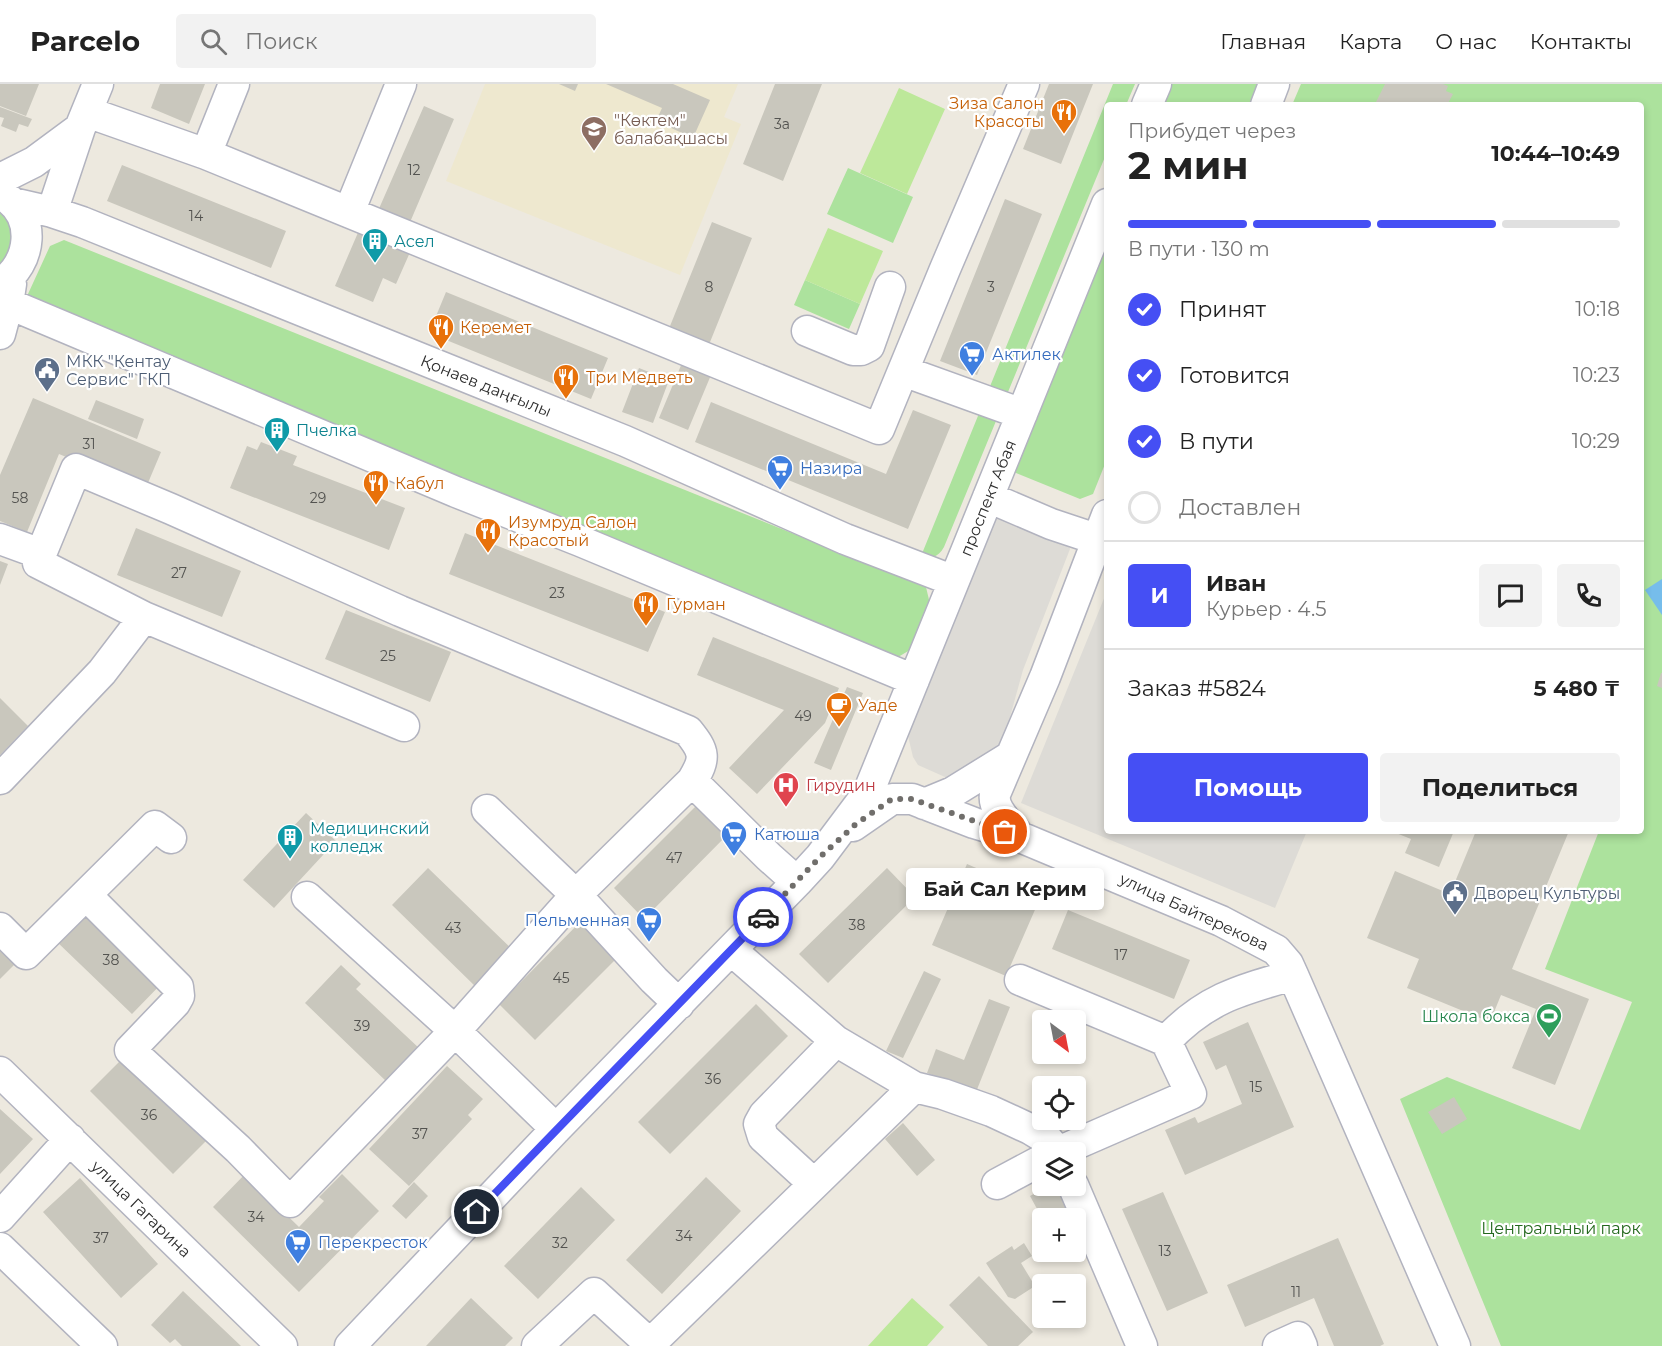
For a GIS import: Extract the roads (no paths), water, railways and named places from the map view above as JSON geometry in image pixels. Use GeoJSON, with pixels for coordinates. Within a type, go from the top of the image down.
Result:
{"type":"FeatureCollection","features":[{"type":"Feature","properties":{"kind":"street"},"geometry":{"type":"LineString","coordinates":[[52,212],[98,84]]}},
{"type":"Feature","properties":{"kind":"street"},"geometry":{"type":"LineString","coordinates":[[206,154],[234,84]]}},
{"type":"Feature","properties":{"kind":"street"},"geometry":{"type":"LineString","coordinates":[[349,212],[401,84]]}},
{"type":"Feature","properties":{"kind":"street"},"geometry":{"type":"LineString","coordinates":[[84,120],[206,154],[879,429],[1024,84]]}},
{"type":"Feature","properties":{"kind":"street"},"geometry":{"type":"LineString","coordinates":[[1148,102],[1156,84]]}},
{"type":"Feature","properties":{"kind":"street"},"geometry":{"type":"LineString","coordinates":[[1267,102],[1274,84]]}},
{"type":"Feature","properties":{"kind":"street"},"geometry":{"type":"LineString","coordinates":[[0,334],[5,291],[26,252],[27,239],[26,226],[21,214],[4,192],[34,162],[84,120]]}},
{"type":"Feature","properties":{"kind":"street","name":"Қонаев даңғылы"},"geometry":{"type":"LineString","coordinates":[[4,192],[625,441],[845,539],[954,581]]}},
{"type":"Feature","properties":{"kind":"street","name":"проспект Абая"},"geometry":{"type":"LineString","coordinates":[[820,857],[868,793],[1104,211]]}},
{"type":"Feature","properties":{"kind":"street"},"geometry":{"type":"LineString","coordinates":[[807,331],[853,350],[861,350],[869,346],[890,287]]}},
{"type":"Feature","properties":{"kind":"street"},"geometry":{"type":"LineString","coordinates":[[5,291],[456,492],[914,680]]}},
{"type":"Feature","properties":{"kind":"street"},"geometry":{"type":"LineString","coordinates":[[869,346],[905,366],[1022,414]]}},
{"type":"Feature","properties":{"kind":"street"},"geometry":{"type":"LineString","coordinates":[[0,539],[41,554],[76,469],[400,611],[688,731],[703,755],[701,766],[692,781],[576,896],[455,1031],[290,1202],[238,1149],[130,1050],[175,1003],[179,996],[178,987],[87,896]]}},
{"type":"Feature","properties":{"kind":"street"},"geometry":{"type":"LineString","coordinates":[[988,497],[1051,524],[1102,527],[1045,677],[1008,758],[994,799],[1001,814],[1020,837]]}},
{"type":"Feature","properties":{"kind":"street"},"geometry":{"type":"LineString","coordinates":[[38,563],[144,617],[404,726]]}},
{"type":"Feature","properties":{"kind":"street"},"geometry":{"type":"LineString","coordinates":[[0,779],[102,672],[144,617]]}},
{"type":"Feature","properties":{"kind":"street"},"geometry":{"type":"LineString","coordinates":[[924,804],[953,792],[1008,758]]}},
{"type":"Feature","properties":{"kind":"street"},"geometry":{"type":"LineString","coordinates":[[692,781],[797,882]]}},
{"type":"Feature","properties":{"kind":"street","name":"улица Байтерекова"},"geometry":{"type":"LineString","coordinates":[[820,857],[856,824],[892,799],[912,799],[1020,837],[1221,921],[1284,943],[1288,964],[1450,1344]]}},
{"type":"Feature","properties":{"kind":"street"},"geometry":{"type":"LineString","coordinates":[[487,810],[576,896],[679,1004]]}},
{"type":"Feature","properties":{"kind":"street"},"geometry":{"type":"LineString","coordinates":[[0,928],[26,954],[156,826],[171,838]]}},
{"type":"Feature","properties":{"kind":"street"},"geometry":{"type":"LineString","coordinates":[[350,1346],[556,1128],[820,857]]}},
{"type":"Feature","properties":{"kind":"street"},"geometry":{"type":"LineString","coordinates":[[307,897],[455,1031],[556,1128]]}},
{"type":"Feature","properties":{"kind":"street"},"geometry":{"type":"LineString","coordinates":[[731,950],[836,1041],[914,1087],[943,1094],[991,1111],[1048,1140],[1058,1152],[1191,1094],[1166,1041],[1020,981]]}},
{"type":"Feature","properties":{"kind":"street"},"geometry":{"type":"LineString","coordinates":[[1166,1041],[1191,1016],[1211,1003],[1247,988],[1293,975]]}},
{"type":"Feature","properties":{"kind":"street"},"geometry":{"type":"LineString","coordinates":[[813,1184],[763,1137],[759,1124],[764,1115],[836,1041]]}},
{"type":"Feature","properties":{"kind":"street","name":"улица Гагарина"},"geometry":{"type":"LineString","coordinates":[[0,1072],[282,1346]]}},
{"type":"Feature","properties":{"kind":"street"},"geometry":{"type":"LineString","coordinates":[[537,1346],[594,1293],[650,1344],[914,1087]]}},
{"type":"Feature","properties":{"kind":"street"},"geometry":{"type":"LineString","coordinates":[[0,1217],[69,1139]]}},
{"type":"Feature","properties":{"kind":"street"},"geometry":{"type":"LineString","coordinates":[[997,1184],[1032,1165]]}},
{"type":"Feature","properties":{"kind":"street"},"geometry":{"type":"LineString","coordinates":[[1077,1196],[1142,1346]]}},
{"type":"Feature","properties":{"kind":"street"},"geometry":{"type":"LineString","coordinates":[[0,1248],[102,1346]]}},
{"type":"Feature","properties":{"kind":"street"},"geometry":{"type":"LineString","coordinates":[[1278,1346],[1298,1337],[1302,1346]]}},
{"type":"Feature","properties":{"kind":"water"},"geometry":{"type":"Polygon","coordinates":[[[1662,579],[1662,615],[1645,590],[1662,579]]]}},
{"type":"Feature","properties":{"kind":"place","name":"Зиза Салон Красоты"},"geometry":{"type":"Point","coordinates":[1064,135]}},
{"type":"Feature","properties":{"kind":"place","name":"\"Көктем\" балабақшасы"},"geometry":{"type":"Point","coordinates":[594,152]}},
{"type":"Feature","properties":{"kind":"place","name":"Асел"},"geometry":{"type":"Point","coordinates":[375,264]}},
{"type":"Feature","properties":{"kind":"place","name":"Керемет"},"geometry":{"type":"Point","coordinates":[441,350]}},
{"type":"Feature","properties":{"kind":"place","name":"Актилек"},"geometry":{"type":"Point","coordinates":[972,377]}},
{"type":"Feature","properties":{"kind":"place","name":"МКК \"Кентау Сервис\" ГКП"},"geometry":{"type":"Point","coordinates":[47,393]}},
{"type":"Feature","properties":{"kind":"place","name":"Три Медветь"},"geometry":{"type":"Point","coordinates":[566,400]}},
{"type":"Feature","properties":{"kind":"place","name":"Пчелка"},"geometry":{"type":"Point","coordinates":[277,453]}},
{"type":"Feature","properties":{"kind":"place","name":"Назира"},"geometry":{"type":"Point","coordinates":[780,491]}},
{"type":"Feature","properties":{"kind":"place","name":"Кабул"},"geometry":{"type":"Point","coordinates":[376,506]}},
{"type":"Feature","properties":{"kind":"place","name":"Изумруд Салон Красотый"},"geometry":{"type":"Point","coordinates":[488,554]}},
{"type":"Feature","properties":{"kind":"place","name":"Гурман"},"geometry":{"type":"Point","coordinates":[646,627]}},
{"type":"Feature","properties":{"kind":"place","name":"Уаде"},"geometry":{"type":"Point","coordinates":[839,728]}},
{"type":"Feature","properties":{"kind":"place","name":"Гирудин"},"geometry":{"type":"Point","coordinates":[786,808]}},
{"type":"Feature","properties":{"kind":"place","name":"Бай Сал Керим"},"geometry":{"type":"Point","coordinates":[1005,832]}},
{"type":"Feature","properties":{"kind":"place","name":"Катюша"},"geometry":{"type":"Point","coordinates":[734,857]}},
{"type":"Feature","properties":{"kind":"place","name":"Медицинский колледж"},"geometry":{"type":"Point","coordinates":[290,860]}},
{"type":"Feature","properties":{"kind":"place","name":"Дворец Культуры"},"geometry":{"type":"Point","coordinates":[1455,916]}},
{"type":"Feature","properties":{"kind":"place","name":"Пельменная"},"geometry":{"type":"Point","coordinates":[649,943]}},
{"type":"Feature","properties":{"kind":"place","name":"Школа бокса"},"geometry":{"type":"Point","coordinates":[1549,1039]}},
{"type":"Feature","properties":{"kind":"place","name":"Перекресток"},"geometry":{"type":"Point","coordinates":[298,1265]}},
{"type":"Feature","properties":{"kind":"park label","name":"Центральный парк"},"geometry":{"type":"Point","coordinates":[1561,1228]}}]}
